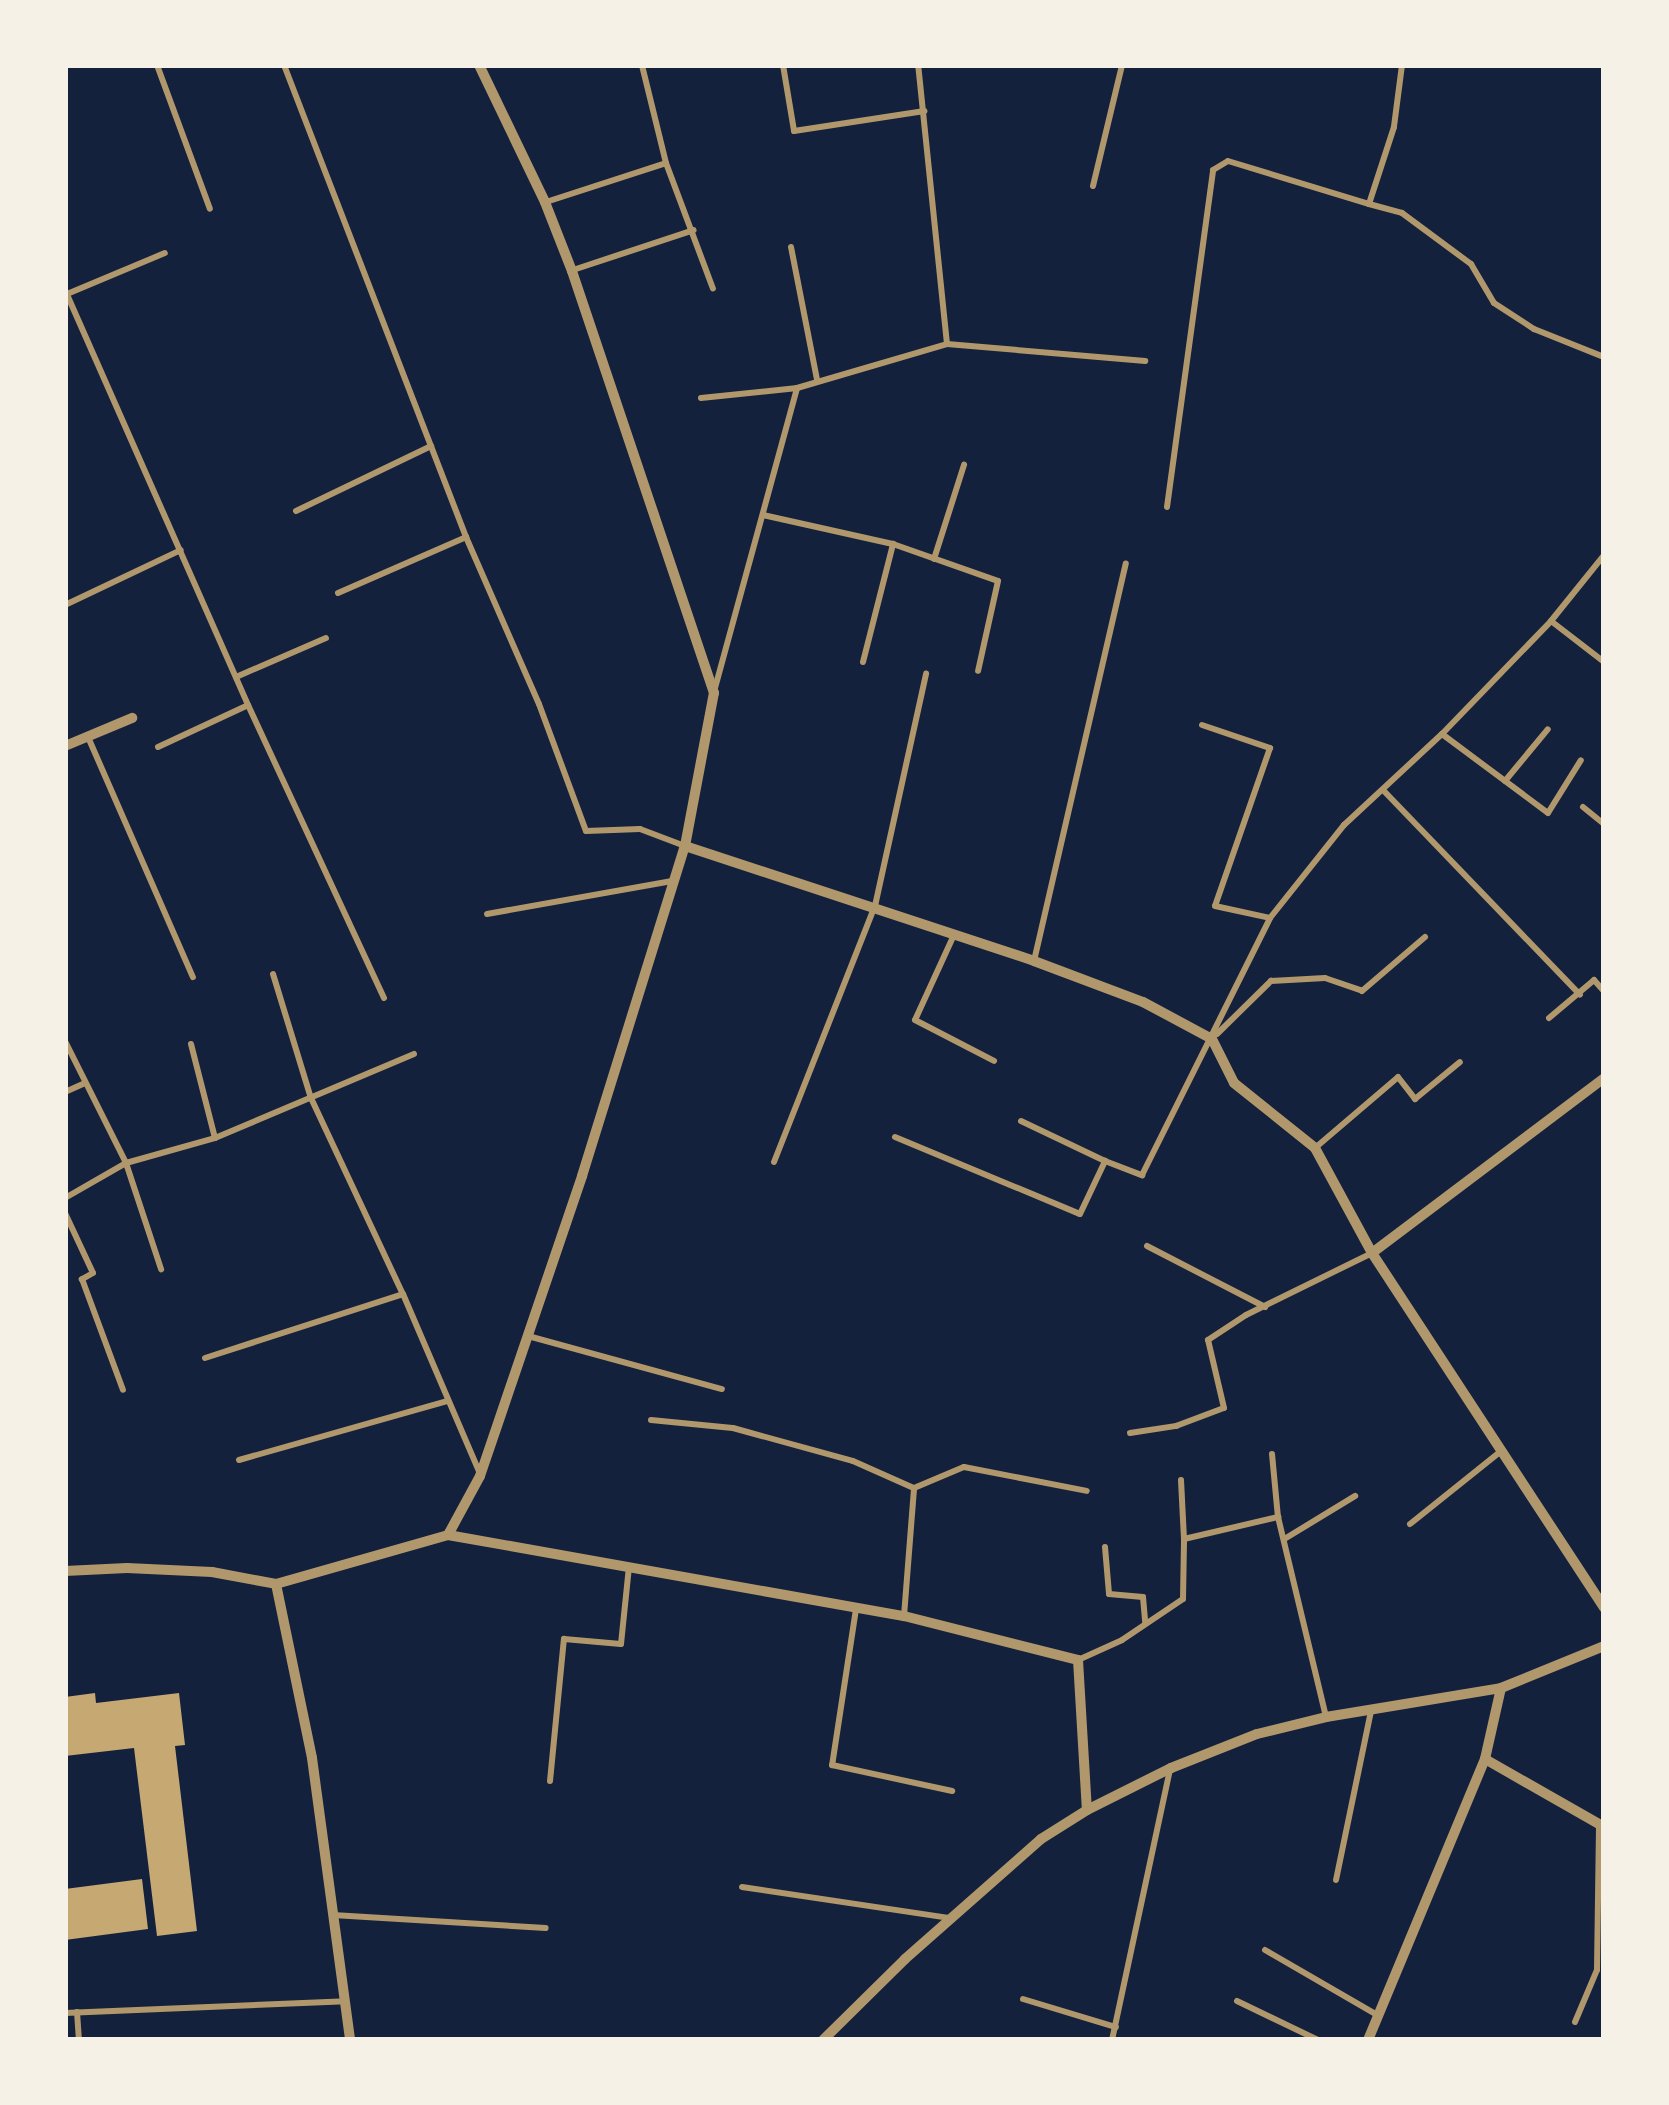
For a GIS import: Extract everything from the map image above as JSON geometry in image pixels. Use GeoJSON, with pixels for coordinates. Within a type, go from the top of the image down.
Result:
{"type":"FeatureCollection","features":[{"type":"Feature","properties":{"kind":"street"},"geometry":{"type":"LineString","coordinates":[[448,1535],[480,1476],[674,881],[714,693],[572,271],[545,202],[479,65]]}},
{"type":"Feature","properties":{"kind":"street"},"geometry":{"type":"LineString","coordinates":[[65,746],[132,718]]}},
{"type":"Feature","properties":{"kind":"street"},"geometry":{"type":"LineString","coordinates":[[684,846],[1034,961],[1143,1002],[1212,1039],[1234,1083],[1315,1148],[1372,1253],[1604,1608]]}},
{"type":"Feature","properties":{"kind":"street"},"geometry":{"type":"LineString","coordinates":[[1372,1253],[1604,1078]]}},
{"type":"Feature","properties":{"kind":"street"},"geometry":{"type":"LineString","coordinates":[[65,1571],[127,1568],[212,1572],[276,1584],[448,1535],[904,1616],[1078,1660],[1086,1810]]}},
{"type":"Feature","properties":{"kind":"street"},"geometry":{"type":"LineString","coordinates":[[276,1584],[312,1758],[350,2040]]}},
{"type":"Feature","properties":{"kind":"street"},"geometry":{"type":"LineString","coordinates":[[823,2040],[950,1918],[1041,1839],[1086,1810],[1171,1768],[1258,1734],[1326,1717],[1501,1688],[1604,1646]]}},
{"type":"Feature","properties":{"kind":"street"},"geometry":{"type":"LineString","coordinates":[[1368,2040],[1485,1759],[1501,1688]]}},
{"type":"Feature","properties":{"kind":"street"},"geometry":{"type":"LineString","coordinates":[[1485,1759],[1602,1826]]}},
{"type":"Feature","properties":{"kind":"lane"},"geometry":{"type":"LineString","coordinates":[[157,65],[210,209]]}},
{"type":"Feature","properties":{"kind":"lane"},"geometry":{"type":"LineString","coordinates":[[284,65],[466,537],[539,704],[586,831],[640,829],[684,846]]}},
{"type":"Feature","properties":{"kind":"lane"},"geometry":{"type":"LineString","coordinates":[[642,65],[666,163],[694,230],[712,289]]}},
{"type":"Feature","properties":{"kind":"lane"},"geometry":{"type":"LineString","coordinates":[[783,65],[794,131],[924,111]]}},
{"type":"Feature","properties":{"kind":"lane"},"geometry":{"type":"LineString","coordinates":[[918,65],[947,344]]}},
{"type":"Feature","properties":{"kind":"lane"},"geometry":{"type":"LineString","coordinates":[[1094,186],[1122,65]]}},
{"type":"Feature","properties":{"kind":"lane"},"geometry":{"type":"LineString","coordinates":[[1369,204],[1394,127],[1402,65]]}},
{"type":"Feature","properties":{"kind":"lane"},"geometry":{"type":"LineString","coordinates":[[1166,507],[1213,170],[1228,161],[1402,212],[1470,264],[1494,303],[1534,329],[1604,356]]}},
{"type":"Feature","properties":{"kind":"lane"},"geometry":{"type":"LineString","coordinates":[[545,202],[666,163]]}},
{"type":"Feature","properties":{"kind":"lane"},"geometry":{"type":"LineString","coordinates":[[572,271],[694,230]]}},
{"type":"Feature","properties":{"kind":"lane"},"geometry":{"type":"LineString","coordinates":[[791,247],[818,380]]}},
{"type":"Feature","properties":{"kind":"lane"},"geometry":{"type":"LineString","coordinates":[[165,253],[66,292],[248,705],[384,998]]}},
{"type":"Feature","properties":{"kind":"lane"},"geometry":{"type":"LineString","coordinates":[[701,398],[797,388],[947,344],[1145,361]]}},
{"type":"Feature","properties":{"kind":"lane"},"geometry":{"type":"LineString","coordinates":[[714,693],[797,388]]}},
{"type":"Feature","properties":{"kind":"lane"},"geometry":{"type":"LineString","coordinates":[[296,511],[431,446]]}},
{"type":"Feature","properties":{"kind":"lane"},"geometry":{"type":"LineString","coordinates":[[934,559],[964,464]]}},
{"type":"Feature","properties":{"kind":"lane"},"geometry":{"type":"LineString","coordinates":[[763,515],[893,544],[998,581],[978,671]]}},
{"type":"Feature","properties":{"kind":"lane"},"geometry":{"type":"LineString","coordinates":[[338,593],[466,537]]}},
{"type":"Feature","properties":{"kind":"lane"},"geometry":{"type":"LineString","coordinates":[[862,662],[893,544]]}},
{"type":"Feature","properties":{"kind":"lane"},"geometry":{"type":"LineString","coordinates":[[65,606],[182,550]]}},
{"type":"Feature","properties":{"kind":"lane"},"geometry":{"type":"LineString","coordinates":[[1022,1121],[1142,1176],[1270,918],[1344,826],[1442,734],[1551,621],[1604,555]]}},
{"type":"Feature","properties":{"kind":"lane"},"geometry":{"type":"LineString","coordinates":[[1034,961],[1126,564]]}},
{"type":"Feature","properties":{"kind":"lane"},"geometry":{"type":"LineString","coordinates":[[1551,621],[1604,662]]}},
{"type":"Feature","properties":{"kind":"lane"},"geometry":{"type":"LineString","coordinates":[[236,677],[326,638]]}},
{"type":"Feature","properties":{"kind":"lane"},"geometry":{"type":"LineString","coordinates":[[774,1162],[875,906],[926,674]]}},
{"type":"Feature","properties":{"kind":"lane"},"geometry":{"type":"LineString","coordinates":[[158,746],[248,705]]}},
{"type":"Feature","properties":{"kind":"lane"},"geometry":{"type":"LineString","coordinates":[[1202,726],[1270,748],[1215,906],[1270,918]]}},
{"type":"Feature","properties":{"kind":"lane"},"geometry":{"type":"LineString","coordinates":[[1506,781],[1548,729]]}},
{"type":"Feature","properties":{"kind":"lane"},"geometry":{"type":"LineString","coordinates":[[1442,734],[1548,813],[1581,760]]}},
{"type":"Feature","properties":{"kind":"lane"},"geometry":{"type":"LineString","coordinates":[[88,736],[194,976]]}},
{"type":"Feature","properties":{"kind":"lane"},"geometry":{"type":"LineString","coordinates":[[1384,790],[1580,994]]}},
{"type":"Feature","properties":{"kind":"lane"},"geometry":{"type":"LineString","coordinates":[[1583,806],[1604,824]]}},
{"type":"Feature","properties":{"kind":"lane"},"geometry":{"type":"LineString","coordinates":[[487,914],[674,881]]}},
{"type":"Feature","properties":{"kind":"lane"},"geometry":{"type":"LineString","coordinates":[[953,937],[915,1020],[994,1061]]}},
{"type":"Feature","properties":{"kind":"lane"},"geometry":{"type":"LineString","coordinates":[[1212,1039],[1271,981],[1325,978],[1362,991],[1425,938]]}},
{"type":"Feature","properties":{"kind":"lane"},"geometry":{"type":"LineString","coordinates":[[273,974],[311,1098],[404,1294],[480,1476]]}},
{"type":"Feature","properties":{"kind":"lane"},"geometry":{"type":"LineString","coordinates":[[1549,1018],[1594,980],[1604,991]]}},
{"type":"Feature","properties":{"kind":"lane"},"geometry":{"type":"LineString","coordinates":[[65,1041],[126,1163],[161,1269]]}},
{"type":"Feature","properties":{"kind":"lane"},"geometry":{"type":"LineString","coordinates":[[190,1044],[214,1138]]}},
{"type":"Feature","properties":{"kind":"lane"},"geometry":{"type":"LineString","coordinates":[[65,1198],[126,1163],[214,1138],[414,1054]]}},
{"type":"Feature","properties":{"kind":"lane"},"geometry":{"type":"LineString","coordinates":[[1315,1148],[1398,1077],[1415,1099],[1460,1062]]}},
{"type":"Feature","properties":{"kind":"lane"},"geometry":{"type":"LineString","coordinates":[[65,1092],[85,1082]]}},
{"type":"Feature","properties":{"kind":"lane"},"geometry":{"type":"LineString","coordinates":[[895,1137],[1080,1214],[1104,1161]]}},
{"type":"Feature","properties":{"kind":"lane"},"geometry":{"type":"LineString","coordinates":[[65,1213],[93,1273],[82,1279],[123,1390]]}},
{"type":"Feature","properties":{"kind":"lane"},"geometry":{"type":"LineString","coordinates":[[1147,1246],[1266,1307]]}},
{"type":"Feature","properties":{"kind":"lane"},"geometry":{"type":"LineString","coordinates":[[1130,1433],[1176,1426],[1224,1408],[1208,1340],[1372,1253]]}},
{"type":"Feature","properties":{"kind":"lane"},"geometry":{"type":"LineString","coordinates":[[205,1358],[404,1294]]}},
{"type":"Feature","properties":{"kind":"lane"},"geometry":{"type":"LineString","coordinates":[[528,1336],[722,1389]]}},
{"type":"Feature","properties":{"kind":"lane"},"geometry":{"type":"LineString","coordinates":[[239,1460],[448,1401]]}},
{"type":"Feature","properties":{"kind":"lane"},"geometry":{"type":"LineString","coordinates":[[651,1420],[733,1428],[852,1461],[914,1488],[964,1467],[1088,1491]]}},
{"type":"Feature","properties":{"kind":"lane"},"geometry":{"type":"LineString","coordinates":[[1410,1524],[1501,1451]]}},
{"type":"Feature","properties":{"kind":"lane"},"geometry":{"type":"LineString","coordinates":[[1272,1454],[1278,1517],[1326,1717]]}},
{"type":"Feature","properties":{"kind":"lane"},"geometry":{"type":"LineString","coordinates":[[1078,1660],[1122,1640],[1183,1599],[1181,1480]]}},
{"type":"Feature","properties":{"kind":"lane"},"geometry":{"type":"LineString","coordinates":[[904,1616],[914,1488]]}},
{"type":"Feature","properties":{"kind":"lane"},"geometry":{"type":"LineString","coordinates":[[1286,1538],[1355,1496]]}},
{"type":"Feature","properties":{"kind":"lane"},"geometry":{"type":"LineString","coordinates":[[1184,1539],[1278,1517]]}},
{"type":"Feature","properties":{"kind":"lane"},"geometry":{"type":"LineString","coordinates":[[1105,1546],[1108,1594],[1144,1597],[1145,1622]]}},
{"type":"Feature","properties":{"kind":"lane"},"geometry":{"type":"LineString","coordinates":[[550,1781],[564,1640],[620,1644],[629,1565]]}},
{"type":"Feature","properties":{"kind":"lane"},"geometry":{"type":"LineString","coordinates":[[856,1609],[832,1765],[952,1791]]}},
{"type":"Feature","properties":{"kind":"lane"},"geometry":{"type":"LineString","coordinates":[[1336,1880],[1371,1711]]}},
{"type":"Feature","properties":{"kind":"lane"},"geometry":{"type":"LineString","coordinates":[[1112,2040],[1171,1768]]}},
{"type":"Feature","properties":{"kind":"lane"},"geometry":{"type":"LineString","coordinates":[[1575,2022],[1597,1970],[1602,1826]]}},
{"type":"Feature","properties":{"kind":"lane"},"geometry":{"type":"LineString","coordinates":[[742,1886],[950,1918]]}},
{"type":"Feature","properties":{"kind":"lane"},"geometry":{"type":"LineString","coordinates":[[332,1915],[546,1928]]}},
{"type":"Feature","properties":{"kind":"lane"},"geometry":{"type":"LineString","coordinates":[[1265,1950],[1377,2015]]}},
{"type":"Feature","properties":{"kind":"lane"},"geometry":{"type":"LineString","coordinates":[[1023,1999],[1116,2027]]}},
{"type":"Feature","properties":{"kind":"lane"},"geometry":{"type":"LineString","coordinates":[[65,2012],[347,2000]]}},
{"type":"Feature","properties":{"kind":"lane"},"geometry":{"type":"LineString","coordinates":[[1237,2001],[1318,2040]]}},
{"type":"Feature","properties":{"kind":"lane"},"geometry":{"type":"LineString","coordinates":[[78,2012],[79,2040]]}},
{"type":"Feature","properties":{"kind":"building"},"geometry":{"type":"Polygon","coordinates":[[[95,1693],[96,1703],[179,1693],[185,1745],[175,1746],[197,1931],[157,1936],[134,1748],[65,1756],[65,1697],[95,1693]]]}},
{"type":"Feature","properties":{"kind":"building"},"geometry":{"type":"Polygon","coordinates":[[[142,1879],[148,1929],[65,1940],[65,1889],[142,1879]]]}}]}
